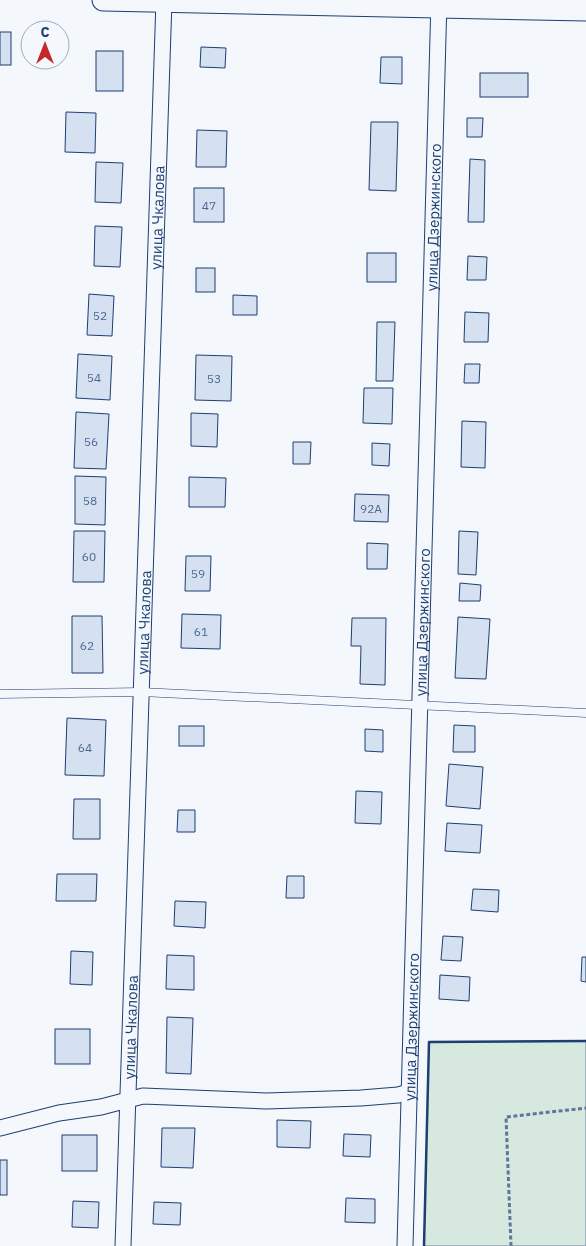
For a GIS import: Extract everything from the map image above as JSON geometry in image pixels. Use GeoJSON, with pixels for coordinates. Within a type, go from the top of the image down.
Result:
{"type":"FeatureCollection","features":[{"type":"Feature","properties":{"kind":"main road"},"geometry":{"type":"LineString","coordinates":[[103,0],[439,4],[586,10]]}},
{"type":"Feature","properties":{"kind":"street","name":"улица Чкалова"},"geometry":{"type":"LineString","coordinates":[[123,1246],[164,1]]}},
{"type":"Feature","properties":{"kind":"street","name":"улица Дзержинского"},"geometry":{"type":"LineString","coordinates":[[405,1246],[439,4]]}},
{"type":"Feature","properties":{"kind":"street"},"geometry":{"type":"LineString","coordinates":[[0,1128],[59,1113],[128,1101],[143,1096],[266,1101],[398,1095],[409,1092]]}},
{"type":"Feature","properties":{"kind":"lane"},"geometry":{"type":"LineString","coordinates":[[0,694],[141,692],[586,713]]}},
{"type":"Feature","properties":{"kind":"path"},"geometry":{"type":"LineString","coordinates":[[511,1246],[506,1117],[586,1108]]}},
{"type":"Feature","properties":{"kind":"shaded area"},"geometry":{"type":"Polygon","coordinates":[[[586,1041],[586,1246],[424,1246],[429,1042],[586,1041]]]}},
{"type":"Feature","properties":{"kind":"building"},"geometry":{"type":"Polygon","coordinates":[[[0,32],[11,32],[11,65],[0,65],[0,32]]]}},
{"type":"Feature","properties":{"kind":"building"},"geometry":{"type":"Polygon","coordinates":[[[201,47],[226,48],[225,68],[200,67],[201,47]]]}},
{"type":"Feature","properties":{"kind":"building"},"geometry":{"type":"Polygon","coordinates":[[[96,51],[123,51],[123,91],[96,91],[96,51]]]}},
{"type":"Feature","properties":{"kind":"building"},"geometry":{"type":"Polygon","coordinates":[[[381,57],[402,57],[402,84],[380,83],[381,57]]]}},
{"type":"Feature","properties":{"kind":"building"},"geometry":{"type":"Polygon","coordinates":[[[480,73],[528,73],[528,97],[480,97],[480,73]]]}},
{"type":"Feature","properties":{"kind":"building"},"geometry":{"type":"Polygon","coordinates":[[[66,112],[96,113],[95,153],[65,152],[66,112]]]}},
{"type":"Feature","properties":{"kind":"building"},"geometry":{"type":"Polygon","coordinates":[[[467,118],[483,118],[482,137],[467,137],[467,118]]]}},
{"type":"Feature","properties":{"kind":"building"},"geometry":{"type":"Polygon","coordinates":[[[371,122],[398,122],[396,191],[369,190],[371,122]]]}},
{"type":"Feature","properties":{"kind":"building"},"geometry":{"type":"Polygon","coordinates":[[[197,130],[227,131],[226,167],[196,167],[197,130]]]}},
{"type":"Feature","properties":{"kind":"building"},"geometry":{"type":"Polygon","coordinates":[[[470,159],[485,160],[484,222],[468,222],[470,159]]]}},
{"type":"Feature","properties":{"kind":"building"},"geometry":{"type":"Polygon","coordinates":[[[96,162],[123,163],[121,203],[95,202],[96,162]]]}},
{"type":"Feature","properties":{"kind":"building"},"geometry":{"type":"Polygon","coordinates":[[[194,188],[224,188],[224,222],[194,222],[194,188]]]}},
{"type":"Feature","properties":{"kind":"building"},"geometry":{"type":"Polygon","coordinates":[[[95,226],[122,227],[120,267],[94,266],[95,226]]]}},
{"type":"Feature","properties":{"kind":"building"},"geometry":{"type":"Polygon","coordinates":[[[367,253],[396,253],[396,282],[367,282],[367,253]]]}},
{"type":"Feature","properties":{"kind":"building"},"geometry":{"type":"Polygon","coordinates":[[[468,256],[487,257],[486,280],[467,280],[468,256]]]}},
{"type":"Feature","properties":{"kind":"building"},"geometry":{"type":"Polygon","coordinates":[[[196,268],[215,268],[215,292],[196,292],[196,268]]]}},
{"type":"Feature","properties":{"kind":"building"},"geometry":{"type":"Polygon","coordinates":[[[89,294],[114,296],[112,336],[87,335],[89,294]]]}},
{"type":"Feature","properties":{"kind":"building"},"geometry":{"type":"Polygon","coordinates":[[[233,295],[257,296],[257,315],[233,315],[233,295]]]}},
{"type":"Feature","properties":{"kind":"building"},"geometry":{"type":"Polygon","coordinates":[[[465,312],[489,313],[488,342],[464,342],[465,312]]]}},
{"type":"Feature","properties":{"kind":"building"},"geometry":{"type":"Polygon","coordinates":[[[377,322],[395,322],[393,381],[376,381],[377,322]]]}},
{"type":"Feature","properties":{"kind":"building"},"geometry":{"type":"Polygon","coordinates":[[[78,354],[112,356],[110,400],[76,398],[78,354]]]}},
{"type":"Feature","properties":{"kind":"building"},"geometry":{"type":"Polygon","coordinates":[[[196,355],[232,356],[231,401],[195,400],[196,355]]]}},
{"type":"Feature","properties":{"kind":"building"},"geometry":{"type":"Polygon","coordinates":[[[465,364],[480,364],[479,383],[464,383],[465,364]]]}},
{"type":"Feature","properties":{"kind":"building"},"geometry":{"type":"Polygon","coordinates":[[[364,388],[393,388],[392,424],[363,423],[364,388]]]}},
{"type":"Feature","properties":{"kind":"building"},"geometry":{"type":"Polygon","coordinates":[[[76,412],[109,414],[106,469],[74,468],[76,412]]]}},
{"type":"Feature","properties":{"kind":"building"},"geometry":{"type":"Polygon","coordinates":[[[191,413],[218,414],[217,447],[191,446],[191,413]]]}},
{"type":"Feature","properties":{"kind":"building"},"geometry":{"type":"Polygon","coordinates":[[[462,421],[486,422],[485,468],[461,467],[462,421]]]}},
{"type":"Feature","properties":{"kind":"building"},"geometry":{"type":"Polygon","coordinates":[[[293,442],[311,442],[310,464],[293,464],[293,442]]]}},
{"type":"Feature","properties":{"kind":"building"},"geometry":{"type":"Polygon","coordinates":[[[372,443],[390,444],[389,466],[372,465],[372,443]]]}},
{"type":"Feature","properties":{"kind":"building"},"geometry":{"type":"Polygon","coordinates":[[[75,476],[106,477],[105,525],[75,524],[75,476]]]}},
{"type":"Feature","properties":{"kind":"building"},"geometry":{"type":"Polygon","coordinates":[[[189,477],[226,478],[225,507],[189,507],[189,477]]]}},
{"type":"Feature","properties":{"kind":"building"},"geometry":{"type":"Polygon","coordinates":[[[355,494],[389,495],[388,522],[354,521],[355,494]]]}},
{"type":"Feature","properties":{"kind":"building"},"geometry":{"type":"Polygon","coordinates":[[[74,531],[105,531],[104,582],[73,582],[74,531]]]}},
{"type":"Feature","properties":{"kind":"building"},"geometry":{"type":"Polygon","coordinates":[[[459,531],[478,532],[476,575],[458,574],[459,531]]]}},
{"type":"Feature","properties":{"kind":"building"},"geometry":{"type":"Polygon","coordinates":[[[367,543],[388,544],[387,569],[367,569],[367,543]]]}},
{"type":"Feature","properties":{"kind":"building"},"geometry":{"type":"Polygon","coordinates":[[[186,556],[211,556],[210,591],[185,591],[186,556]]]}},
{"type":"Feature","properties":{"kind":"building"},"geometry":{"type":"Polygon","coordinates":[[[460,583],[481,585],[480,601],[459,601],[460,583]]]}},
{"type":"Feature","properties":{"kind":"building"},"geometry":{"type":"Polygon","coordinates":[[[182,614],[221,615],[220,649],[181,648],[182,614]]]}},
{"type":"Feature","properties":{"kind":"building"},"geometry":{"type":"Polygon","coordinates":[[[72,616],[102,616],[103,673],[72,673],[72,616]]]}},
{"type":"Feature","properties":{"kind":"building"},"geometry":{"type":"Polygon","coordinates":[[[458,617],[490,619],[486,679],[455,678],[458,617]]]}},
{"type":"Feature","properties":{"kind":"building"},"geometry":{"type":"Polygon","coordinates":[[[352,618],[386,618],[385,685],[360,684],[361,646],[351,646],[352,618]]]}},
{"type":"Feature","properties":{"kind":"building"},"geometry":{"type":"Polygon","coordinates":[[[67,718],[106,720],[104,776],[65,775],[67,718]]]}},
{"type":"Feature","properties":{"kind":"building"},"geometry":{"type":"Polygon","coordinates":[[[454,725],[475,726],[475,752],[453,752],[454,725]]]}},
{"type":"Feature","properties":{"kind":"building"},"geometry":{"type":"Polygon","coordinates":[[[179,726],[204,726],[204,746],[179,746],[179,726]]]}},
{"type":"Feature","properties":{"kind":"building"},"geometry":{"type":"Polygon","coordinates":[[[365,729],[383,730],[383,752],[365,751],[365,729]]]}},
{"type":"Feature","properties":{"kind":"building"},"geometry":{"type":"Polygon","coordinates":[[[449,764],[483,767],[480,809],[446,806],[449,764]]]}},
{"type":"Feature","properties":{"kind":"building"},"geometry":{"type":"Polygon","coordinates":[[[356,791],[382,792],[381,824],[355,823],[356,791]]]}},
{"type":"Feature","properties":{"kind":"building"},"geometry":{"type":"Polygon","coordinates":[[[74,799],[100,799],[100,839],[73,839],[74,799]]]}},
{"type":"Feature","properties":{"kind":"building"},"geometry":{"type":"Polygon","coordinates":[[[178,810],[195,810],[195,832],[177,832],[178,810]]]}},
{"type":"Feature","properties":{"kind":"building"},"geometry":{"type":"Polygon","coordinates":[[[447,823],[482,825],[480,853],[445,851],[447,823]]]}},
{"type":"Feature","properties":{"kind":"building"},"geometry":{"type":"Polygon","coordinates":[[[57,874],[97,874],[96,901],[56,901],[57,874]]]}},
{"type":"Feature","properties":{"kind":"building"},"geometry":{"type":"Polygon","coordinates":[[[287,876],[304,876],[304,898],[286,898],[287,876]]]}},
{"type":"Feature","properties":{"kind":"building"},"geometry":{"type":"Polygon","coordinates":[[[473,889],[499,890],[498,912],[471,910],[473,889]]]}},
{"type":"Feature","properties":{"kind":"building"},"geometry":{"type":"Polygon","coordinates":[[[175,901],[206,902],[205,928],[174,926],[175,901]]]}},
{"type":"Feature","properties":{"kind":"building"},"geometry":{"type":"Polygon","coordinates":[[[443,936],[463,937],[461,961],[441,960],[443,936]]]}},
{"type":"Feature","properties":{"kind":"building"},"geometry":{"type":"Polygon","coordinates":[[[71,951],[93,952],[92,985],[70,984],[71,951]]]}},
{"type":"Feature","properties":{"kind":"building"},"geometry":{"type":"Polygon","coordinates":[[[167,955],[194,956],[194,990],[166,989],[167,955]]]}},
{"type":"Feature","properties":{"kind":"building"},"geometry":{"type":"Polygon","coordinates":[[[582,957],[586,957],[586,982],[581,981],[582,957]]]}},
{"type":"Feature","properties":{"kind":"building"},"geometry":{"type":"Polygon","coordinates":[[[440,975],[470,977],[469,1001],[439,999],[440,975]]]}},
{"type":"Feature","properties":{"kind":"building"},"geometry":{"type":"Polygon","coordinates":[[[167,1017],[193,1018],[191,1074],[166,1073],[167,1017]]]}},
{"type":"Feature","properties":{"kind":"building"},"geometry":{"type":"Polygon","coordinates":[[[55,1029],[90,1029],[90,1064],[55,1064],[55,1029]]]}},
{"type":"Feature","properties":{"kind":"building"},"geometry":{"type":"Polygon","coordinates":[[[277,1120],[311,1121],[310,1148],[277,1147],[277,1120]]]}},
{"type":"Feature","properties":{"kind":"building"},"geometry":{"type":"Polygon","coordinates":[[[162,1128],[195,1128],[193,1168],[161,1167],[162,1128]]]}},
{"type":"Feature","properties":{"kind":"building"},"geometry":{"type":"Polygon","coordinates":[[[344,1134],[371,1135],[370,1157],[343,1156],[344,1134]]]}},
{"type":"Feature","properties":{"kind":"building"},"geometry":{"type":"Polygon","coordinates":[[[62,1135],[97,1135],[97,1171],[62,1171],[62,1135]]]}},
{"type":"Feature","properties":{"kind":"building"},"geometry":{"type":"Polygon","coordinates":[[[0,1160],[7,1160],[7,1195],[0,1195],[0,1160]]]}},
{"type":"Feature","properties":{"kind":"building"},"geometry":{"type":"Polygon","coordinates":[[[346,1198],[375,1199],[375,1223],[345,1222],[346,1198]]]}},
{"type":"Feature","properties":{"kind":"building"},"geometry":{"type":"Polygon","coordinates":[[[73,1201],[99,1202],[98,1228],[72,1227],[73,1201]]]}},
{"type":"Feature","properties":{"kind":"building"},"geometry":{"type":"Polygon","coordinates":[[[154,1202],[181,1203],[180,1225],[153,1224],[154,1202]]]}},
{"type":"Feature","properties":{"kind":"wall"},"geometry":{"type":"LineString","coordinates":[[424,1246],[429,1042],[586,1041]]}}]}
